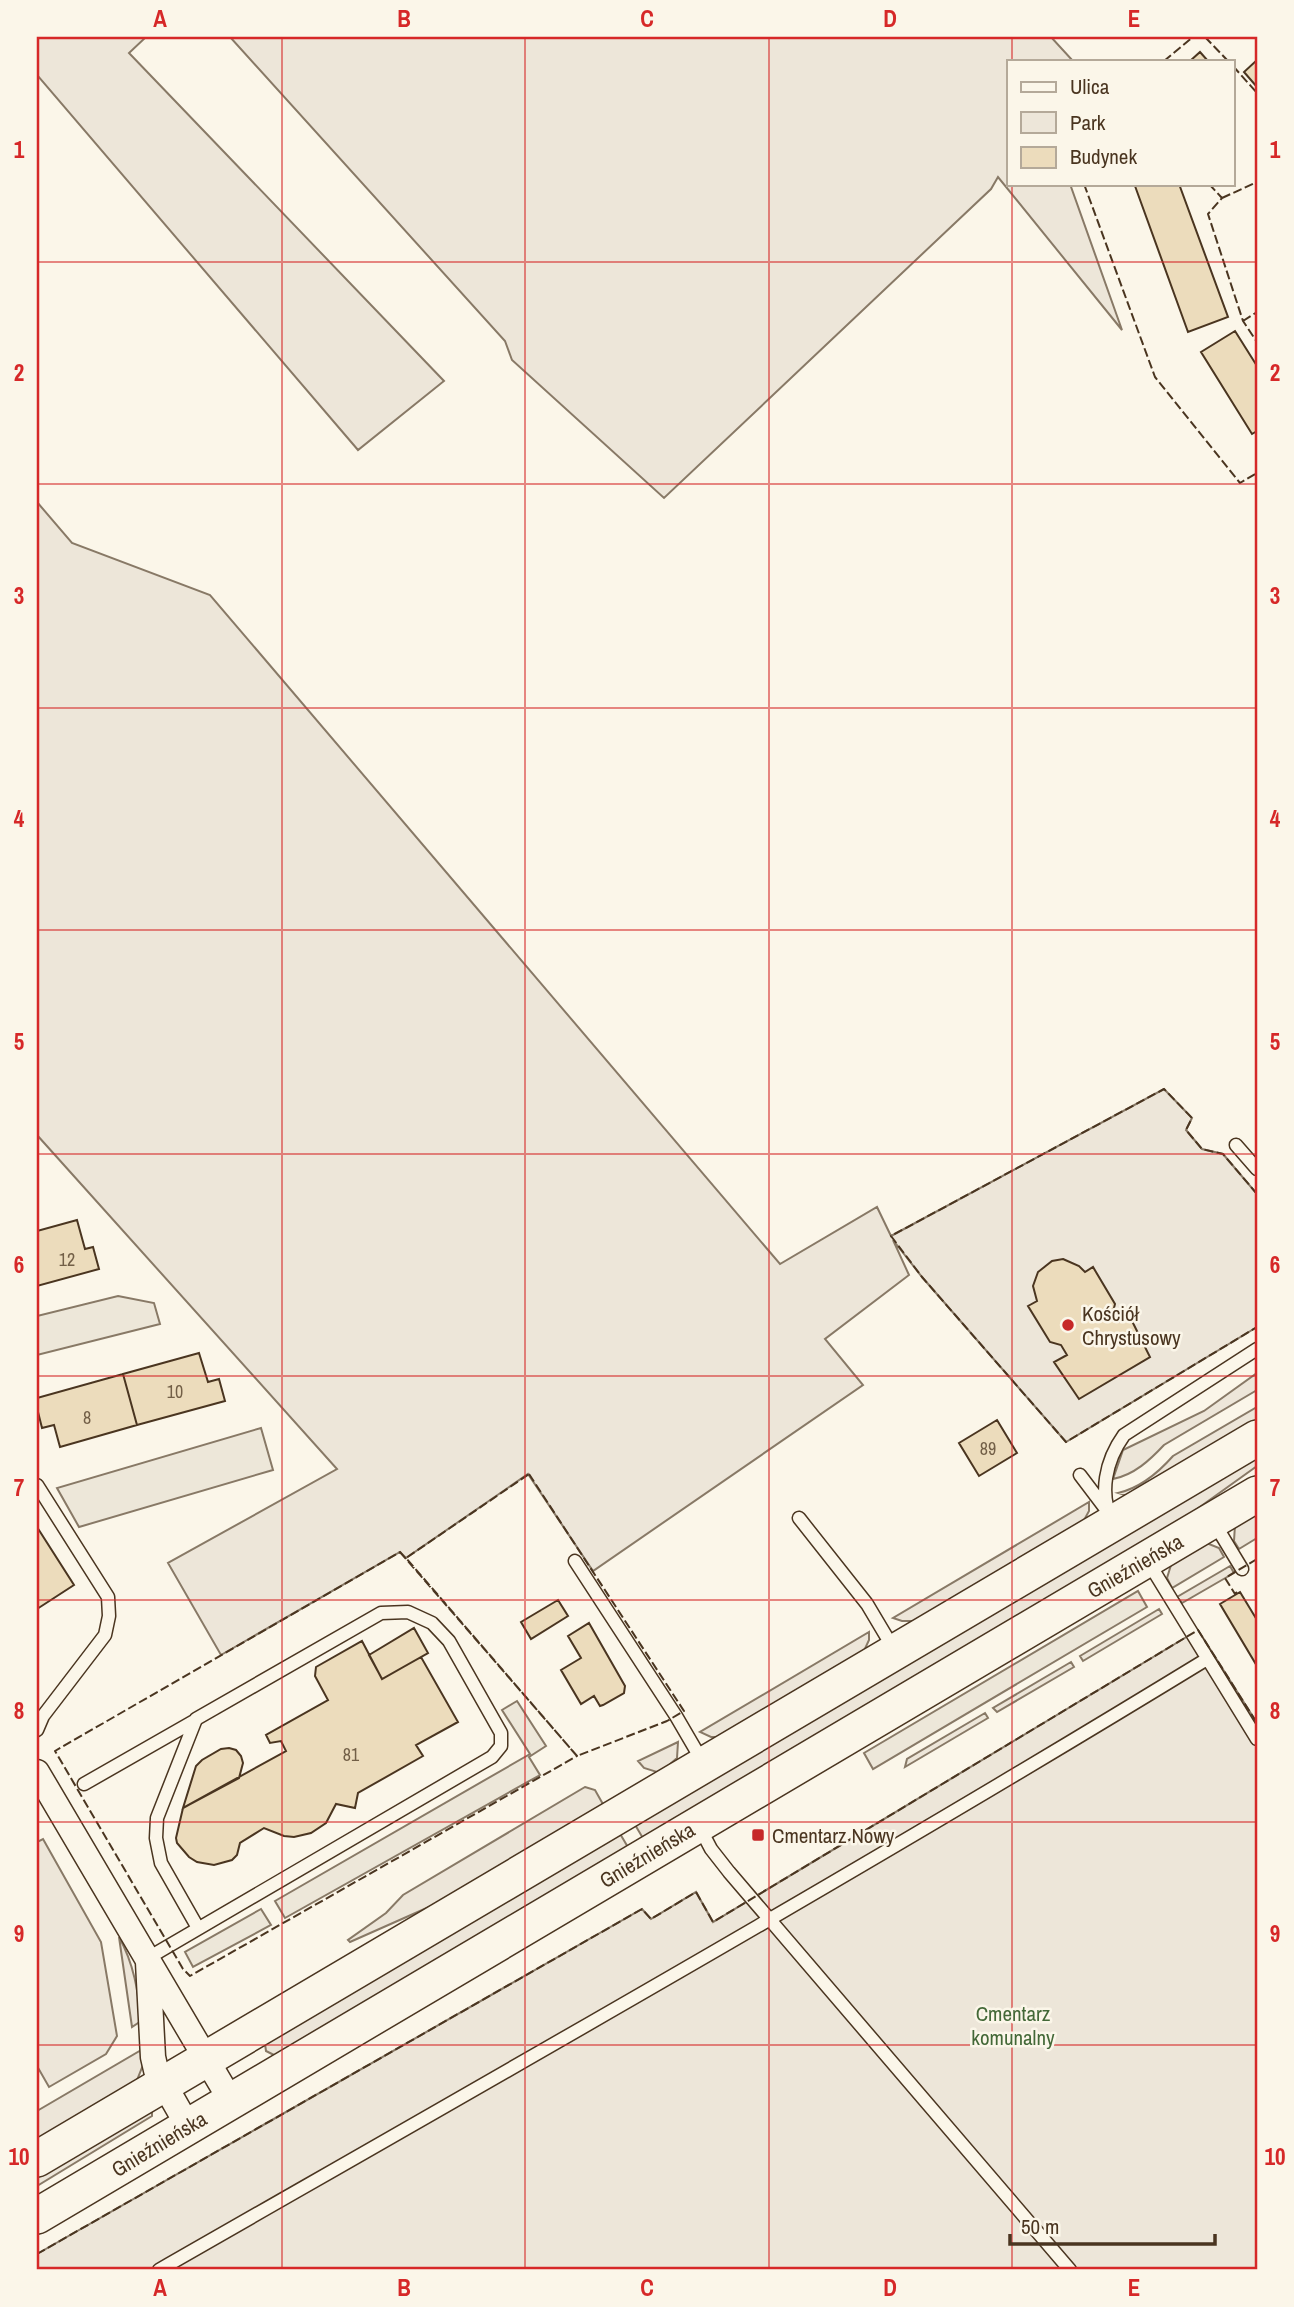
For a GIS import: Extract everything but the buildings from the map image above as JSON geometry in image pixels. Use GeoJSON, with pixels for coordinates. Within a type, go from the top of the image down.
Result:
{"type":"FeatureCollection","features":[{"type":"Feature","properties":{"kind":"main road"},"geometry":{"type":"LineString","coordinates":[[37,2159],[896,1651],[1110,1516],[1257,1438]]}},
{"type":"Feature","properties":{"kind":"main road","name":"Gnieźnieńska"},"geometry":{"type":"LineString","coordinates":[[37,2216],[1257,1494]]}},
{"type":"Feature","properties":{"kind":"street"},"geometry":{"type":"LineString","coordinates":[[37,1772],[231,2101]]}},
{"type":"Feature","properties":{"kind":"street"},"geometry":{"type":"LineString","coordinates":[[148,1958],[156,2070],[188,2126]]}},
{"type":"Feature","properties":{"kind":"lane"},"geometry":{"type":"LineString","coordinates":[[1236,1145],[1257,1168]]}},
{"type":"Feature","properties":{"kind":"lane"},"geometry":{"type":"LineString","coordinates":[[1110,1516],[1105,1493],[1108,1469],[1124,1435],[1257,1349]]}},
{"type":"Feature","properties":{"kind":"lane"},"geometry":{"type":"LineString","coordinates":[[1080,1475],[1110,1516]]}},
{"type":"Feature","properties":{"kind":"lane"},"geometry":{"type":"LineString","coordinates":[[37,1485],[108,1597],[109,1616],[105,1635],[43,1716],[37,1730]]}},
{"type":"Feature","properties":{"kind":"lane"},"geometry":{"type":"LineString","coordinates":[[799,1518],[867,1604],[896,1651]]}},
{"type":"Feature","properties":{"kind":"lane"},"geometry":{"type":"LineString","coordinates":[[1212,1521],[1242,1569]]}},
{"type":"Feature","properties":{"kind":"lane"},"geometry":{"type":"LineString","coordinates":[[1146,1559],[1257,1739]]}},
{"type":"Feature","properties":{"kind":"lane"},"geometry":{"type":"LineString","coordinates":[[575,1561],[676,1716],[704,1764]]}},
{"type":"Feature","properties":{"kind":"lane"},"geometry":{"type":"LineString","coordinates":[[84,1784],[382,1613],[408,1612],[432,1623],[449,1641],[501,1733],[501,1746],[492,1757],[148,1958]]}},
{"type":"Feature","properties":{"kind":"lane"},"geometry":{"type":"LineString","coordinates":[[159,2270],[771,1921],[1020,1774],[1207,1659]]}},
{"type":"Feature","properties":{"kind":"lane"},"geometry":{"type":"LineString","coordinates":[[196,1719],[157,1818],[156,1838],[161,1863],[198,1927]]}},
{"type":"Feature","properties":{"kind":"lane"},"geometry":{"type":"LineString","coordinates":[[698,1825],[717,1857],[1070,2270]]}},
{"type":"Feature","properties":{"kind":"green space"},"geometry":{"type":"Polygon","coordinates":[[[37,37],[146,37],[129,53],[444,381],[358,450],[37,75],[37,37]]]}},
{"type":"Feature","properties":{"kind":"green space"},"geometry":{"type":"Polygon","coordinates":[[[230,37],[1051,37],[1072,60],[1007,60],[1007,186],[1071,186],[1122,330],[998,177],[991,189],[664,498],[512,360],[505,341],[230,37]]]}},
{"type":"Feature","properties":{"kind":"green space"},"geometry":{"type":"Polygon","coordinates":[[[37,502],[72,543],[210,595],[780,1264],[877,1207],[891,1236],[1164,1089],[1192,1118],[1186,1130],[1202,1149],[1223,1154],[1257,1194],[1257,1327],[1066,1442],[893,1240],[909,1275],[825,1339],[863,1385],[593,1571],[528,1474],[406,1558],[400,1552],[221,1655],[168,1563],[337,1469],[37,1135],[37,502]]]}},
{"type":"Feature","properties":{"kind":"green space"},"geometry":{"type":"Polygon","coordinates":[[[1257,1373],[1257,1390],[1164,1445],[1135,1470],[1113,1479],[1123,1450],[1204,1411],[1257,1373]]]}},
{"type":"Feature","properties":{"kind":"green space"},"geometry":{"type":"Polygon","coordinates":[[[1257,1407],[1257,1420],[1128,1496],[1118,1493],[1141,1484],[1173,1456],[1257,1407]]]}},
{"type":"Feature","properties":{"kind":"green space"},"geometry":{"type":"Polygon","coordinates":[[[1257,1454],[1257,1466],[1190,1514],[644,1840],[634,1823],[1257,1454]]]}},
{"type":"Feature","properties":{"kind":"green space"},"geometry":{"type":"Polygon","coordinates":[[[1089,1502],[1089,1511],[1083,1522],[916,1621],[893,1618],[1089,1502]]]}},
{"type":"Feature","properties":{"kind":"green space"},"geometry":{"type":"Polygon","coordinates":[[[1257,1511],[1257,1538],[1239,1549],[1234,1541],[1235,1525],[1257,1511]]]}},
{"type":"Feature","properties":{"kind":"green space"},"geometry":{"type":"Polygon","coordinates":[[[1204,1542],[1219,1548],[1224,1557],[1172,1588],[1167,1578],[1171,1565],[1204,1542]]]}},
{"type":"Feature","properties":{"kind":"green space"},"geometry":{"type":"Polygon","coordinates":[[[1230,1566],[1234,1573],[1182,1603],[1177,1597],[1230,1566]]]}},
{"type":"Feature","properties":{"kind":"green space"},"geometry":{"type":"Polygon","coordinates":[[[1159,1609],[1162,1614],[1083,1661],[1080,1656],[1159,1609]]]}},
{"type":"Feature","properties":{"kind":"green space","name":"Cmentarz komunalny"},"geometry":{"type":"Polygon","coordinates":[[[1198,1630],[1257,1723],[1257,2270],[37,2270],[37,2254],[642,1909],[651,1919],[696,1892],[713,1922],[1198,1630]]]}},
{"type":"Feature","properties":{"kind":"green space"},"geometry":{"type":"Polygon","coordinates":[[[869,1632],[869,1640],[863,1653],[721,1737],[711,1737],[700,1732],[869,1632]]]}},
{"type":"Feature","properties":{"kind":"green space"},"geometry":{"type":"Polygon","coordinates":[[[1071,1662],[1074,1667],[997,1712],[993,1708],[1071,1662]]]}},
{"type":"Feature","properties":{"kind":"green space"},"geometry":{"type":"Polygon","coordinates":[[[985,1713],[988,1718],[905,1767],[907,1759],[985,1713]]]}},
{"type":"Feature","properties":{"kind":"green space"},"geometry":{"type":"Polygon","coordinates":[[[678,1742],[677,1758],[660,1773],[644,1768],[638,1761],[678,1742]]]}},
{"type":"Feature","properties":{"kind":"green space"},"geometry":{"type":"Polygon","coordinates":[[[585,1787],[595,1790],[604,1806],[447,1899],[350,1942],[348,1940],[386,1913],[403,1895],[585,1787]]]}},
{"type":"Feature","properties":{"kind":"green space"},"geometry":{"type":"Polygon","coordinates":[[[619,1832],[629,1849],[276,2056],[266,2051],[265,2044],[619,1832]]]}},
{"type":"Feature","properties":{"kind":"green space"},"geometry":{"type":"Polygon","coordinates":[[[43,1839],[101,1942],[117,2036],[106,2054],[49,2087],[37,2066],[37,1842],[43,1839]]]}},
{"type":"Feature","properties":{"kind":"green space"},"geometry":{"type":"Polygon","coordinates":[[[119,1937],[132,1968],[138,1999],[141,2021],[132,2027],[119,1937]]]}},
{"type":"Feature","properties":{"kind":"green space"},"geometry":{"type":"Polygon","coordinates":[[[143,2049],[143,2065],[137,2080],[37,2141],[37,2111],[143,2049]]]}},
{"type":"Feature","properties":{"kind":"green space"},"geometry":{"type":"Polygon","coordinates":[[[152,2110],[152,2116],[37,2186],[37,2175],[152,2110]]]}},
{"type":"Feature","properties":{"kind":"shaded area"},"geometry":{"type":"Polygon","coordinates":[[[118,1296],[154,1303],[160,1324],[37,1355],[37,1316],[118,1296]]]}},
{"type":"Feature","properties":{"kind":"shaded area"},"geometry":{"type":"Polygon","coordinates":[[[261,1428],[273,1470],[79,1527],[57,1488],[261,1428]]]}},
{"type":"Feature","properties":{"kind":"shaded area"},"geometry":{"type":"Polygon","coordinates":[[[1138,1591],[1147,1607],[873,1769],[864,1753],[1138,1591]]]}},
{"type":"Feature","properties":{"kind":"shaded area"},"geometry":{"type":"Polygon","coordinates":[[[517,1701],[546,1746],[529,1757],[540,1775],[285,1918],[275,1901],[530,1754],[502,1710],[517,1701]]]}},
{"type":"Feature","properties":{"kind":"shaded area"},"geometry":{"type":"Polygon","coordinates":[[[261,1909],[271,1925],[193,1967],[185,1952],[261,1909]]]}},
{"type":"Feature","properties":{"kind":"fence"},"geometry":{"type":"LineString","coordinates":[[1165,60],[1193,37]]}},
{"type":"Feature","properties":{"kind":"fence"},"geometry":{"type":"LineString","coordinates":[[1205,37],[1227,60]]}},
{"type":"Feature","properties":{"kind":"fence"},"geometry":{"type":"LineString","coordinates":[[1234,67],[1257,93]]}},
{"type":"Feature","properties":{"kind":"fence"},"geometry":{"type":"LineString","coordinates":[[1222,198],[1257,182]]}},
{"type":"Feature","properties":{"kind":"fence"},"geometry":{"type":"LineString","coordinates":[[1085,186],[1155,377],[1240,483],[1257,473]]}},
{"type":"Feature","properties":{"kind":"fence"},"geometry":{"type":"LineString","coordinates":[[1211,186],[1222,198],[1208,214],[1243,321],[1257,342]]}},
{"type":"Feature","properties":{"kind":"fence"},"geometry":{"type":"LineString","coordinates":[[1243,321],[1257,312]]}},
{"type":"Feature","properties":{"kind":"fence"},"geometry":{"type":"LineString","coordinates":[[1257,1194],[1223,1154],[1202,1149],[1186,1130],[1192,1118],[1164,1089],[891,1236],[922,1277],[1066,1442],[1257,1327]]}},
{"type":"Feature","properties":{"kind":"fence"},"geometry":{"type":"LineString","coordinates":[[529,1474],[684,1711],[667,1721],[577,1756],[406,1558],[529,1474]]}},
{"type":"Feature","properties":{"kind":"fence"},"geometry":{"type":"LineString","coordinates":[[400,1552],[577,1756],[190,1976],[183,1969],[55,1751],[400,1552]]}},
{"type":"Feature","properties":{"kind":"fence"},"geometry":{"type":"LineString","coordinates":[[1237,1592],[1235,1594],[1225,1578],[1257,1559]]}},
{"type":"Feature","properties":{"kind":"fence"},"geometry":{"type":"LineString","coordinates":[[37,2254],[642,1909],[651,1919],[696,1892],[713,1922],[1198,1630],[1257,1723]]}},
{"type":"Feature","properties":{"kind":"place","name":"Kościół Chrystusowy"},"geometry":{"type":"Point","coordinates":[1068,1325]}},
{"type":"Feature","properties":{"kind":"place","name":"Cmentarz Nowy"},"geometry":{"type":"Point","coordinates":[758,1835]}}]}
